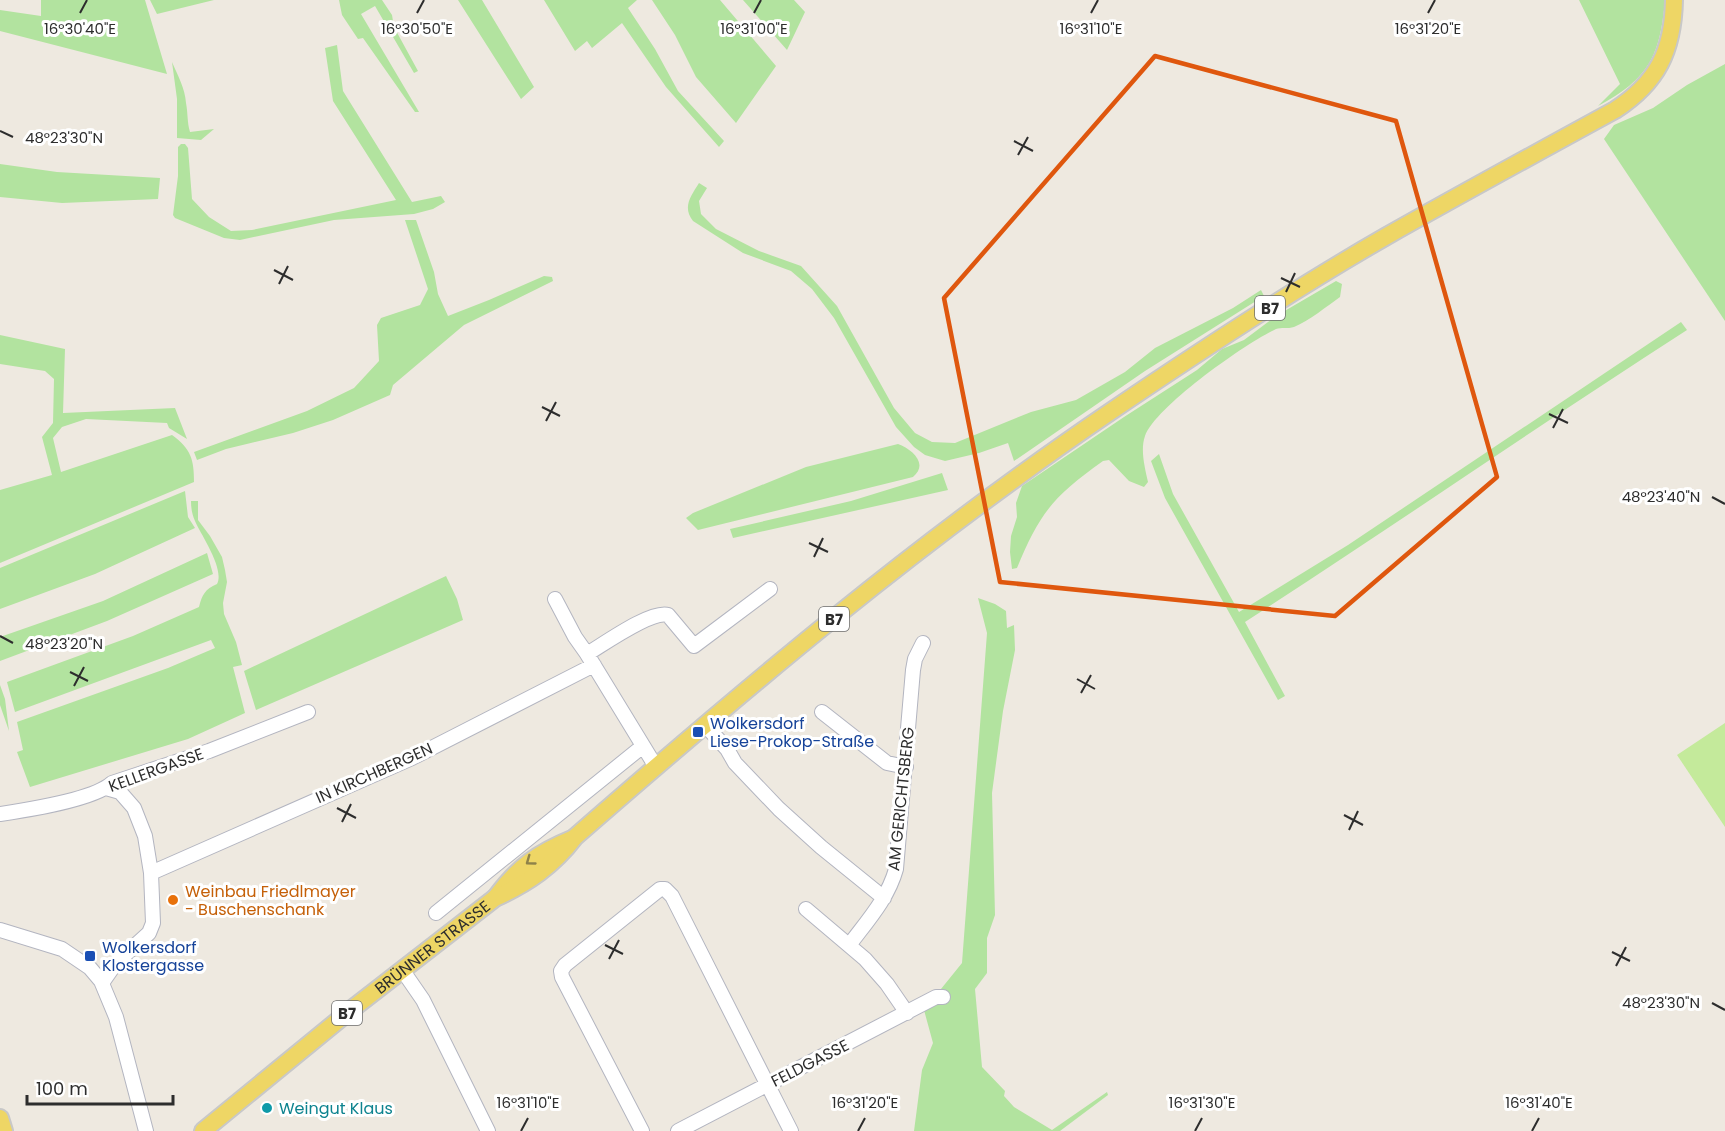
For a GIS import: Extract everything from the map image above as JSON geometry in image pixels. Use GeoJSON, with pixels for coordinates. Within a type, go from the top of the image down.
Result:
{"type":"FeatureCollection","features":[{"type":"Feature","properties":{"kind":"main road","name":"BRÜNNER STRASSE"},"geometry":{"type":"LineString","coordinates":[[203,1131],[495,898],[518,888],[542,872],[575,837],[656,766],[876,584],[1016,478],[1137,394],[1383,238],[1629,101],[1644,87],[1663,57],[1672,25],[1674,0]]}},
{"type":"Feature","properties":{"kind":"main road"},"geometry":{"type":"LineString","coordinates":[[0,1118],[4,1131]]}},
{"type":"Feature","properties":{"kind":"street","name":"IN KIRCHBERGEN"},"geometry":{"type":"LineString","coordinates":[[151,873],[412,758],[591,659],[641,622],[663,614],[668,615],[694,646],[770,589]]}},
{"type":"Feature","properties":{"kind":"street"},"geometry":{"type":"LineString","coordinates":[[555,599],[575,637],[591,659],[656,766]]}},
{"type":"Feature","properties":{"kind":"street","name":"AM GERICHTSBERG"},"geometry":{"type":"LineString","coordinates":[[850,944],[890,889],[896,869],[913,670],[915,658],[923,643]]}},
{"type":"Feature","properties":{"kind":"street","name":"KELLERGASSE"},"geometry":{"type":"LineString","coordinates":[[0,814],[62,802],[106,788],[112,783],[209,751],[308,712]]}},
{"type":"Feature","properties":{"kind":"street"},"geometry":{"type":"LineString","coordinates":[[822,712],[887,763],[906,767]]}},
{"type":"Feature","properties":{"kind":"street"},"geometry":{"type":"LineString","coordinates":[[706,726],[727,749],[735,763],[779,809],[820,847],[884,898]]}},
{"type":"Feature","properties":{"kind":"street","name":"BRÜNNER STRASSE"},"geometry":{"type":"LineString","coordinates":[[436,913],[643,746]]}},
{"type":"Feature","properties":{"kind":"street"},"geometry":{"type":"LineString","coordinates":[[102,983],[116,963],[151,930],[153,923],[151,873],[146,836],[134,808],[120,792],[106,788]]}},
{"type":"Feature","properties":{"kind":"street"},"geometry":{"type":"LineString","coordinates":[[642,1131],[562,977],[561,971],[565,965],[660,889],[672,896],[791,1131]]}},
{"type":"Feature","properties":{"kind":"street"},"geometry":{"type":"LineString","coordinates":[[806,909],[850,944],[887,984],[907,1013]]}},
{"type":"Feature","properties":{"kind":"street"},"geometry":{"type":"LineString","coordinates":[[0,930],[62,949],[90,968],[102,983],[116,1017],[146,1131]]}},
{"type":"Feature","properties":{"kind":"street"},"geometry":{"type":"LineString","coordinates":[[403,970],[423,1000],[488,1131]]}},
{"type":"Feature","properties":{"kind":"street","name":"FELDGASSE"},"geometry":{"type":"LineString","coordinates":[[678,1131],[936,997],[943,997]]}},
{"type":"Feature","properties":{"kind":"highlighted area"},"geometry":{"type":"Polygon","coordinates":[[[1155,56],[1396,121],[1497,477],[1335,616],[1000,582],[944,298],[1155,56]]]}},
{"type":"Feature","properties":{"kind":"green space"},"geometry":{"type":"Polygon","coordinates":[[[41,0],[145,0],[167,74],[0,31],[0,10],[41,16],[41,0]]]}},
{"type":"Feature","properties":{"kind":"green space"},"geometry":{"type":"Polygon","coordinates":[[[150,0],[214,0],[157,14],[150,0]]]}},
{"type":"Feature","properties":{"kind":"green space"},"geometry":{"type":"Polygon","coordinates":[[[339,0],[382,0],[392,15],[394,27],[418,71],[414,73],[375,6],[361,14],[419,112],[415,112],[363,38],[358,39],[342,15],[339,0]]]}},
{"type":"Feature","properties":{"kind":"green space"},"geometry":{"type":"Polygon","coordinates":[[[458,0],[482,0],[534,87],[521,99],[458,0]]]}},
{"type":"Feature","properties":{"kind":"green space"},"geometry":{"type":"Polygon","coordinates":[[[544,0],[637,0],[628,8],[655,49],[678,91],[724,141],[719,147],[666,87],[622,23],[592,48],[587,41],[575,51],[544,0]]]}},
{"type":"Feature","properties":{"kind":"green space"},"geometry":{"type":"Polygon","coordinates":[[[652,0],[720,0],[776,66],[736,123],[696,77],[675,35],[652,0]]]}},
{"type":"Feature","properties":{"kind":"green space"},"geometry":{"type":"Polygon","coordinates":[[[743,0],[794,0],[805,12],[787,50],[743,0]]]}},
{"type":"Feature","properties":{"kind":"green space"},"geometry":{"type":"Polygon","coordinates":[[[1579,0],[1665,0],[1660,36],[1649,64],[1629,86],[1598,106],[1620,84],[1579,0]]]}},
{"type":"Feature","properties":{"kind":"green space"},"geometry":{"type":"Polygon","coordinates":[[[337,45],[343,91],[412,202],[441,196],[445,202],[433,209],[414,214],[334,220],[240,240],[224,238],[175,218],[173,215],[178,176],[178,147],[181,144],[185,144],[188,148],[192,199],[209,217],[231,231],[252,230],[396,200],[333,101],[325,48],[337,45]]]}},
{"type":"Feature","properties":{"kind":"green space"},"geometry":{"type":"Polygon","coordinates":[[[172,62],[184,92],[190,132],[214,129],[201,140],[177,138],[177,99],[172,62]]]}},
{"type":"Feature","properties":{"kind":"green space"},"geometry":{"type":"Polygon","coordinates":[[[1725,64],[1725,321],[1604,139],[1614,125],[1653,108],[1687,85],[1725,64]]]}},
{"type":"Feature","properties":{"kind":"green space"},"geometry":{"type":"Polygon","coordinates":[[[0,164],[57,172],[160,178],[158,199],[62,203],[0,197],[0,164]]]}},
{"type":"Feature","properties":{"kind":"green space"},"geometry":{"type":"Polygon","coordinates":[[[699,183],[707,188],[699,201],[701,214],[716,229],[759,251],[801,266],[837,306],[894,408],[915,433],[932,442],[955,443],[1031,412],[1076,400],[1125,372],[1155,348],[1233,308],[1261,290],[1264,296],[1145,371],[1014,461],[1008,443],[945,461],[925,455],[914,447],[896,427],[834,318],[812,289],[791,271],[743,253],[693,221],[688,206],[699,183]]]}},
{"type":"Feature","properties":{"kind":"green space"},"geometry":{"type":"Polygon","coordinates":[[[405,220],[416,220],[434,272],[438,294],[448,316],[544,276],[552,277],[553,281],[464,325],[393,385],[390,395],[333,420],[293,433],[226,449],[197,460],[194,452],[307,411],[354,388],[379,361],[377,325],[381,318],[420,305],[428,289],[405,220]]]}},
{"type":"Feature","properties":{"kind":"green space"},"geometry":{"type":"Polygon","coordinates":[[[1336,281],[1342,284],[1340,297],[1300,324],[1292,328],[1276,329],[1244,347],[1203,377],[1166,409],[1145,436],[1143,453],[1148,482],[1144,487],[1129,481],[1109,460],[1103,461],[1060,495],[1041,519],[1017,568],[1012,569],[1011,536],[1017,517],[1016,503],[1022,486],[1197,370],[1222,349],[1244,340],[1276,316],[1336,281]]]}},
{"type":"Feature","properties":{"kind":"green space"},"geometry":{"type":"Polygon","coordinates":[[[1681,322],[1687,330],[1245,622],[1285,696],[1278,700],[1165,498],[1151,461],[1159,454],[1173,494],[1239,612],[1348,545],[1681,322]]]}},
{"type":"Feature","properties":{"kind":"green space"},"geometry":{"type":"Polygon","coordinates":[[[0,335],[65,349],[63,413],[175,408],[187,439],[169,428],[167,423],[86,419],[62,427],[53,438],[61,472],[172,435],[190,455],[194,482],[0,563],[0,490],[52,475],[42,437],[53,423],[54,379],[45,371],[0,364],[0,335]]]}},
{"type":"Feature","properties":{"kind":"green space"},"geometry":{"type":"Polygon","coordinates":[[[898,444],[913,453],[919,462],[918,472],[913,477],[698,530],[686,518],[693,513],[806,467],[898,444]]]}},
{"type":"Feature","properties":{"kind":"green space"},"geometry":{"type":"Polygon","coordinates":[[[942,473],[948,490],[733,538],[730,529],[851,501],[942,473]]]}},
{"type":"Feature","properties":{"kind":"green space"},"geometry":{"type":"Polygon","coordinates":[[[185,491],[188,517],[195,528],[95,574],[0,609],[0,568],[185,491]]]}},
{"type":"Feature","properties":{"kind":"green space"},"geometry":{"type":"Polygon","coordinates":[[[191,501],[198,501],[198,520],[222,557],[227,582],[223,603],[224,614],[236,642],[242,665],[233,667],[245,713],[188,739],[30,787],[17,752],[23,750],[17,722],[168,668],[215,648],[211,640],[15,712],[7,682],[133,636],[199,607],[205,593],[217,584],[219,578],[215,561],[194,518],[191,501]]]}},
{"type":"Feature","properties":{"kind":"green space"},"geometry":{"type":"Polygon","coordinates":[[[207,553],[213,574],[107,621],[0,661],[0,637],[103,601],[207,553]]]}},
{"type":"Feature","properties":{"kind":"green space"},"geometry":{"type":"Polygon","coordinates":[[[446,576],[457,599],[463,620],[256,710],[244,671],[446,576]]]}},
{"type":"Feature","properties":{"kind":"green space"},"geometry":{"type":"Polygon","coordinates":[[[978,598],[1006,611],[1007,628],[1014,625],[1015,650],[1003,711],[992,793],[995,915],[987,938],[987,973],[975,989],[982,1067],[1005,1091],[1004,1096],[1014,1107],[1052,1130],[1107,1092],[1108,1095],[1060,1131],[914,1131],[922,1070],[933,1043],[924,1010],[962,963],[987,633],[978,598]]]}},
{"type":"Feature","properties":{"kind":"green space"},"geometry":{"type":"Polygon","coordinates":[[[0,685],[5,699],[9,731],[0,705],[0,685]]]}},
{"type":"Feature","properties":{"kind":"green space"},"geometry":{"type":"Polygon","coordinates":[[[1725,723],[1725,827],[1677,755],[1725,723]]]}},
{"type":"Feature","properties":{"kind":"place","name":"Wolkersdorf Liese-Prokop-Straße"},"geometry":{"type":"Point","coordinates":[698,732]}},
{"type":"Feature","properties":{"kind":"place","name":"Weinbau Friedlmayer - Buschenschank"},"geometry":{"type":"Point","coordinates":[173,900]}},
{"type":"Feature","properties":{"kind":"place","name":"Wolkersdorf Klostergasse"},"geometry":{"type":"Point","coordinates":[90,956]}},
{"type":"Feature","properties":{"kind":"place","name":"Weingut Klaus"},"geometry":{"type":"Point","coordinates":[267,1108]}}]}
